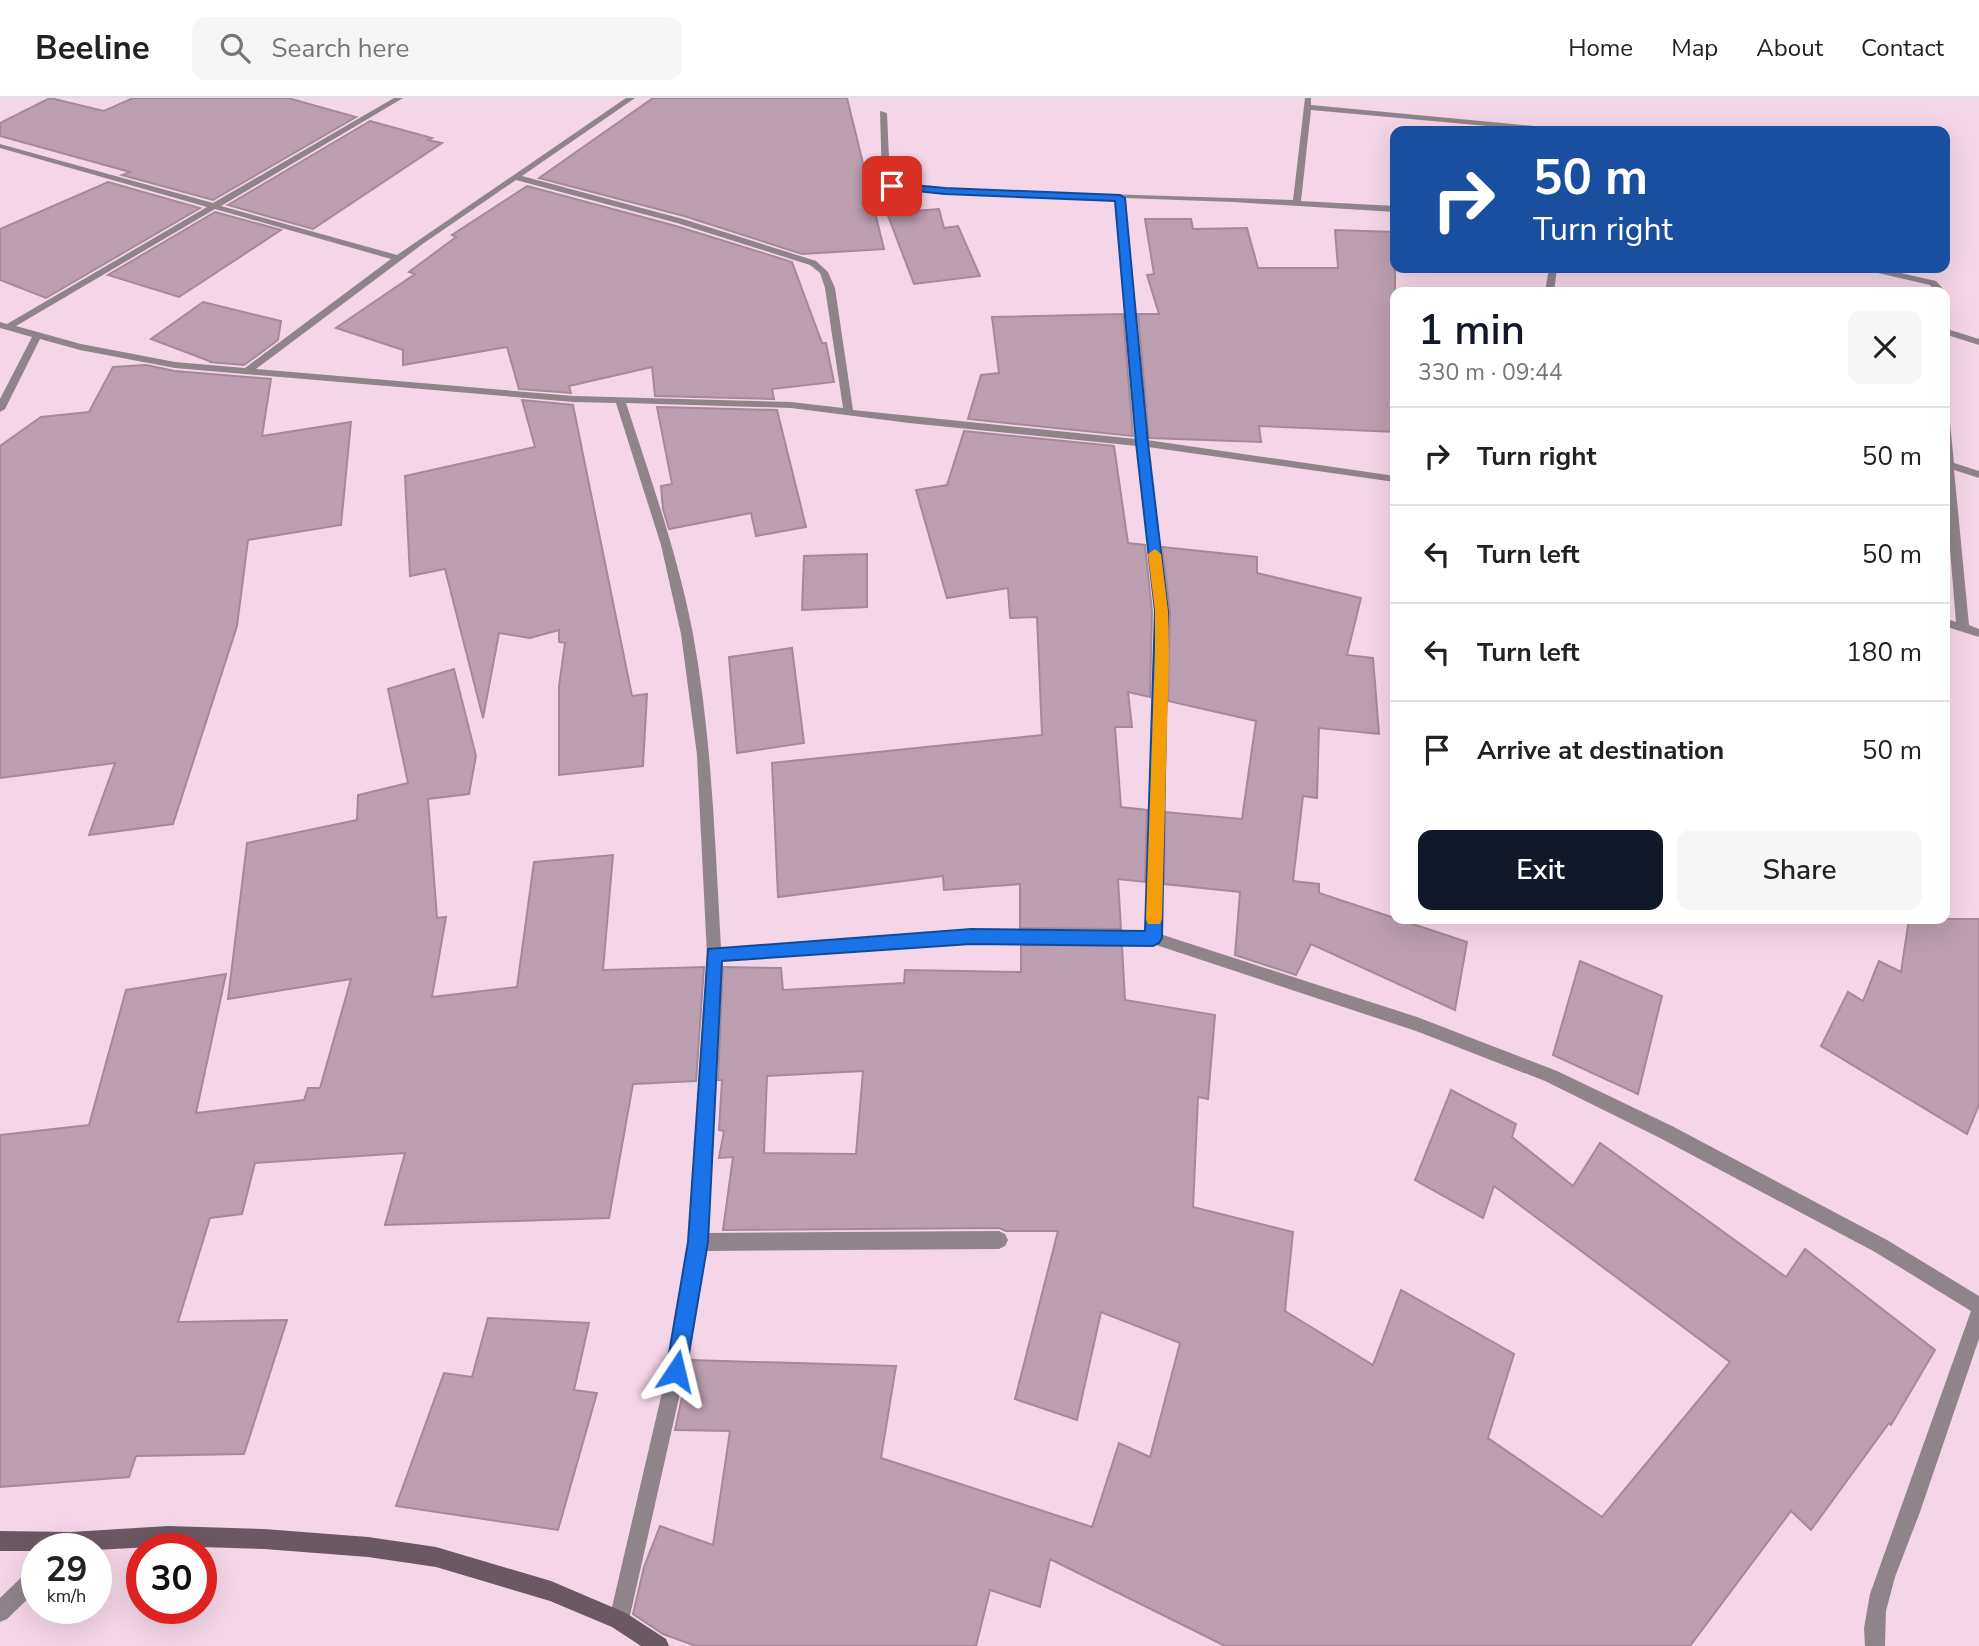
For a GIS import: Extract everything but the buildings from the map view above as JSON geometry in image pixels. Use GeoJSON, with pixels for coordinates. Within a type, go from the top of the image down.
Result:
{"type":"FeatureCollection","features":[{"type":"Feature","properties":{"kind":"street"},"geometry":{"type":"LineString","coordinates":[[4,326],[218,206],[399,98]]}},
{"type":"Feature","properties":{"kind":"street"},"geometry":{"type":"LineString","coordinates":[[246,372],[397,258],[631,98]]}},
{"type":"Feature","properties":{"kind":"street"},"geometry":{"type":"LineString","coordinates":[[1297,202],[1308,102],[1520,126]]}},
{"type":"Feature","properties":{"kind":"street"},"geometry":{"type":"LineString","coordinates":[[883,113],[884,171],[886,182],[892,186],[945,191],[1297,202],[1390,209]]}},
{"type":"Feature","properties":{"kind":"street"},"geometry":{"type":"LineString","coordinates":[[0,146],[397,258]]}},
{"type":"Feature","properties":{"kind":"street"},"geometry":{"type":"LineString","coordinates":[[515,177],[680,221],[813,262],[824,272],[830,288],[848,411]]}},
{"type":"Feature","properties":{"kind":"street"},"geometry":{"type":"LineString","coordinates":[[1120,198],[1142,443],[1161,611],[1153,938]]}},
{"type":"Feature","properties":{"kind":"street"},"geometry":{"type":"LineString","coordinates":[[1890,273],[1933,283],[1937,287]]}},
{"type":"Feature","properties":{"kind":"street"},"geometry":{"type":"LineString","coordinates":[[4,326],[141,359],[246,372],[389,382],[496,394],[620,401],[758,402],[848,411],[909,421],[1142,443],[1390,479]]}},
{"type":"Feature","properties":{"kind":"street"},"geometry":{"type":"LineString","coordinates":[[1950,333],[1979,342]]}},
{"type":"Feature","properties":{"kind":"street"},"geometry":{"type":"LineString","coordinates":[[0,409],[37,336]]}},
{"type":"Feature","properties":{"kind":"street"},"geometry":{"type":"LineString","coordinates":[[619,1620],[676,1371],[698,1242],[714,954],[704,755],[687,634],[667,545],[620,401]]}},
{"type":"Feature","properties":{"kind":"street"},"geometry":{"type":"LineString","coordinates":[[1963,628],[1950,465],[1979,475]]}},
{"type":"Feature","properties":{"kind":"street"},"geometry":{"type":"LineString","coordinates":[[1950,624],[1979,633]]}},
{"type":"Feature","properties":{"kind":"street"},"geometry":{"type":"LineString","coordinates":[[714,954],[971,936],[1153,938],[1417,1024],[1551,1076],[1666,1132],[1881,1246],[1979,1306]]}},
{"type":"Feature","properties":{"kind":"street"},"geometry":{"type":"LineString","coordinates":[[698,1242],[999,1240]]}},
{"type":"Feature","properties":{"kind":"street"},"geometry":{"type":"LineString","coordinates":[[1875,1646],[1872,1622],[1884,1576],[1906,1523],[1979,1313]]}},
{"type":"Feature","properties":{"kind":"street"},"geometry":{"type":"LineString","coordinates":[[112,1541],[169,1536],[264,1539],[368,1547],[436,1557],[551,1591],[619,1620],[660,1646]]}},
{"type":"Feature","properties":{"kind":"street"},"geometry":{"type":"LineString","coordinates":[[0,1541],[21,1542]]}},
{"type":"Feature","properties":{"kind":"street"},"geometry":{"type":"LineString","coordinates":[[0,1612],[21,1592]]}},
{"type":"Feature","properties":{"kind":"slow traffic"},"geometry":{"type":"LineString","coordinates":[[1154,919],[1162,654],[1155,554]]}},
{"type":"Feature","properties":{"kind":"route"},"geometry":{"type":"LineString","coordinates":[[676,1371],[698,1242],[714,954],[971,936],[1153,938],[1161,611],[1142,443],[1120,198],[945,191],[892,186]]}}]}
